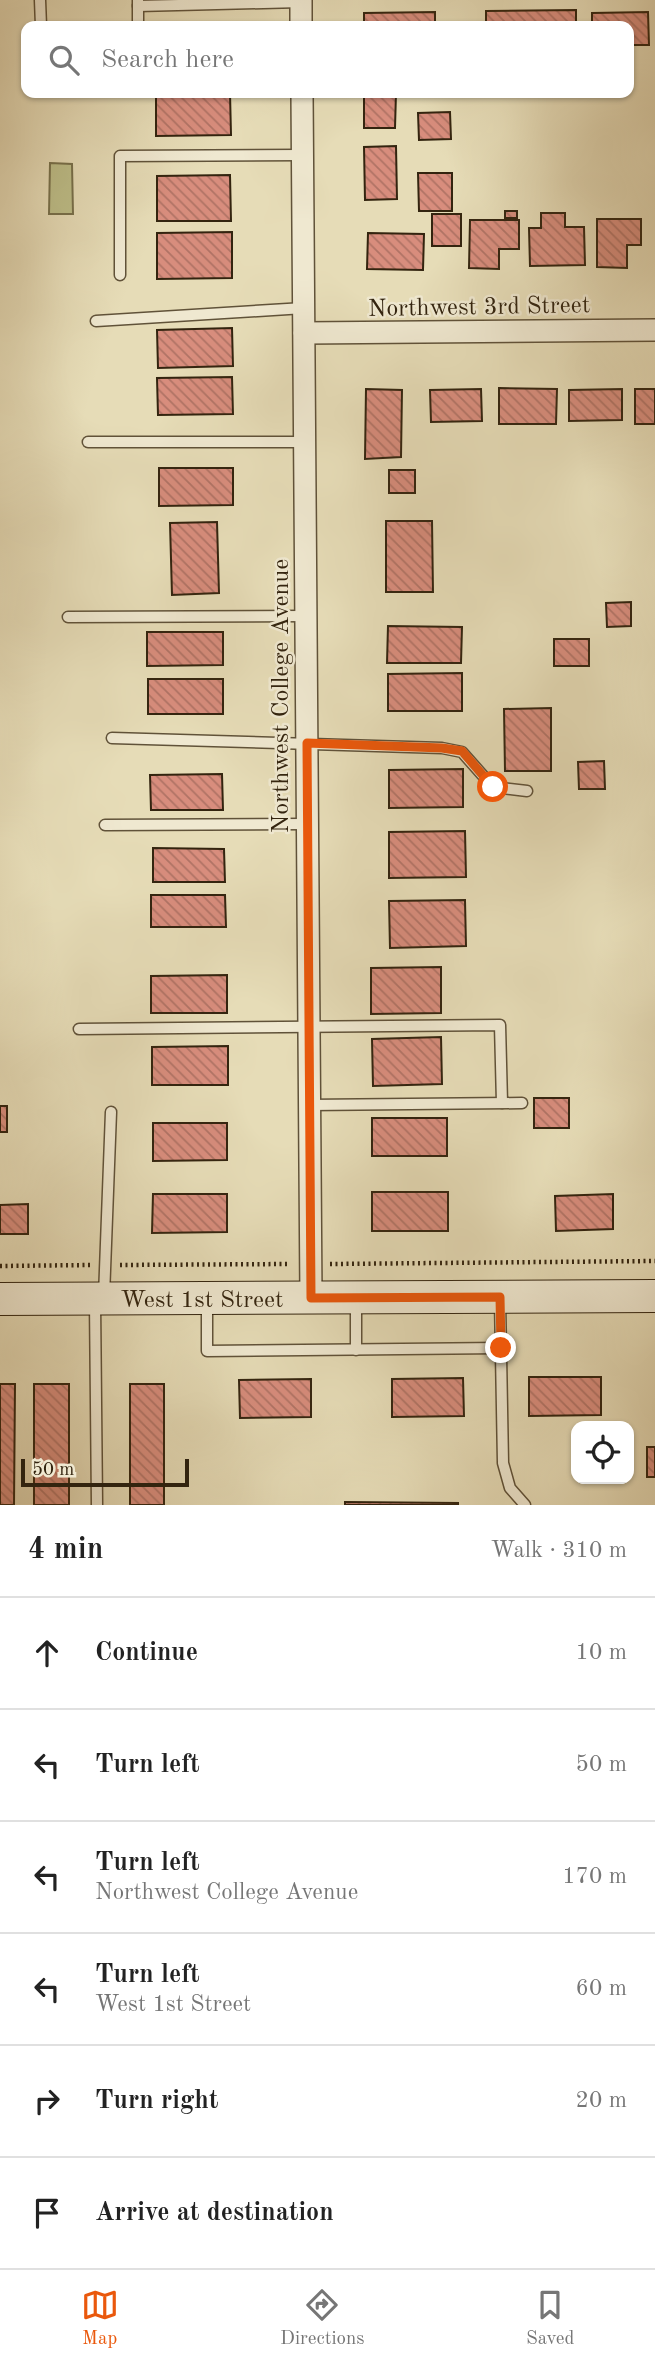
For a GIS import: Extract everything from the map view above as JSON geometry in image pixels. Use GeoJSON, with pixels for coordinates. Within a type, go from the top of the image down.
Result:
{"type":"FeatureCollection","features":[{"type":"Feature","properties":{"kind":"main road","name":"West 1st Street"},"geometry":{"type":"LineString","coordinates":[[0,1299],[655,1296]]}},
{"type":"Feature","properties":{"kind":"street"},"geometry":{"type":"LineString","coordinates":[[301,1],[301,21]]}},
{"type":"Feature","properties":{"kind":"street","name":"Northwest College Avenue"},"geometry":{"type":"LineString","coordinates":[[302,98],[311,1298]]}},
{"type":"Feature","properties":{"kind":"street","name":"Northwest 3rd Street"},"geometry":{"type":"LineString","coordinates":[[304,333],[655,330]]}},
{"type":"Feature","properties":{"kind":"lane"},"geometry":{"type":"LineString","coordinates":[[40,0],[41,21]]}},
{"type":"Feature","properties":{"kind":"lane"},"geometry":{"type":"LineString","coordinates":[[138,21],[138,3],[301,1]]}},
{"type":"Feature","properties":{"kind":"lane"},"geometry":{"type":"LineString","coordinates":[[120,275],[120,156],[302,155]]}},
{"type":"Feature","properties":{"kind":"lane"},"geometry":{"type":"LineString","coordinates":[[96,321],[304,308]]}},
{"type":"Feature","properties":{"kind":"lane"},"geometry":{"type":"LineString","coordinates":[[88,442],[305,442]]}},
{"type":"Feature","properties":{"kind":"lane"},"geometry":{"type":"LineString","coordinates":[[68,617],[306,616]]}},
{"type":"Feature","properties":{"kind":"lane"},"geometry":{"type":"LineString","coordinates":[[112,738],[442,748],[462,751],[493,787],[527,791]]}},
{"type":"Feature","properties":{"kind":"lane"},"geometry":{"type":"LineString","coordinates":[[105,825],[307,824]]}},
{"type":"Feature","properties":{"kind":"lane"},"geometry":{"type":"LineString","coordinates":[[79,1030],[500,1025],[502,1104]]}},
{"type":"Feature","properties":{"kind":"lane"},"geometry":{"type":"LineString","coordinates":[[309,1105],[523,1103]]}},
{"type":"Feature","properties":{"kind":"lane"},"geometry":{"type":"LineString","coordinates":[[97,1505],[100,1299],[111,1112]]}},
{"type":"Feature","properties":{"kind":"lane"},"geometry":{"type":"LineString","coordinates":[[500,1297],[503,1462],[510,1488],[525,1505]]}},
{"type":"Feature","properties":{"kind":"lane"},"geometry":{"type":"LineString","coordinates":[[356,1298],[356,1350]]}},
{"type":"Feature","properties":{"kind":"lane"},"geometry":{"type":"LineString","coordinates":[[207,1299],[207,1351],[501,1348]]}},
{"type":"Feature","properties":{"kind":"green space"},"geometry":{"type":"Polygon","coordinates":[[[50,163],[72,164],[73,214],[49,214],[50,163]]]}},
{"type":"Feature","properties":{"kind":"building"},"geometry":{"type":"Polygon","coordinates":[[[576,10],[576,21],[486,21],[486,11],[576,10]]]}},
{"type":"Feature","properties":{"kind":"building"},"geometry":{"type":"Polygon","coordinates":[[[435,12],[435,21],[364,21],[364,13],[435,12]]]}},
{"type":"Feature","properties":{"kind":"building"},"geometry":{"type":"Polygon","coordinates":[[[648,12],[649,45],[634,45],[634,21],[592,21],[592,13],[648,12]]]}},
{"type":"Feature","properties":{"kind":"building"},"geometry":{"type":"Polygon","coordinates":[[[156,98],[230,98],[231,135],[156,136],[156,98]]]}},
{"type":"Feature","properties":{"kind":"building"},"geometry":{"type":"Polygon","coordinates":[[[364,98],[396,98],[395,128],[364,128],[364,98]]]}},
{"type":"Feature","properties":{"kind":"building"},"geometry":{"type":"Polygon","coordinates":[[[450,112],[451,139],[419,140],[418,113],[450,112]]]}},
{"type":"Feature","properties":{"kind":"building"},"geometry":{"type":"Polygon","coordinates":[[[396,146],[397,199],[365,200],[364,147],[396,146]]]}},
{"type":"Feature","properties":{"kind":"building"},"geometry":{"type":"Polygon","coordinates":[[[418,173],[452,173],[452,211],[419,211],[418,173]]]}},
{"type":"Feature","properties":{"kind":"building"},"geometry":{"type":"Polygon","coordinates":[[[230,175],[231,221],[157,221],[157,176],[230,175]]]}},
{"type":"Feature","properties":{"kind":"building"},"geometry":{"type":"Polygon","coordinates":[[[505,211],[517,211],[517,218],[505,218],[505,211]]]}},
{"type":"Feature","properties":{"kind":"building"},"geometry":{"type":"Polygon","coordinates":[[[541,213],[565,213],[565,227],[584,227],[585,265],[530,266],[529,228],[541,228],[541,213]]]}},
{"type":"Feature","properties":{"kind":"building"},"geometry":{"type":"Polygon","coordinates":[[[432,214],[461,214],[461,246],[432,246],[432,214]]]}},
{"type":"Feature","properties":{"kind":"building"},"geometry":{"type":"Polygon","coordinates":[[[597,219],[641,219],[641,245],[627,245],[627,268],[597,267],[597,219]]]}},
{"type":"Feature","properties":{"kind":"building"},"geometry":{"type":"Polygon","coordinates":[[[470,220],[519,220],[519,249],[499,249],[499,269],[469,268],[470,220]]]}},
{"type":"Feature","properties":{"kind":"building"},"geometry":{"type":"Polygon","coordinates":[[[232,232],[232,278],[157,279],[157,233],[232,232]]]}},
{"type":"Feature","properties":{"kind":"building"},"geometry":{"type":"Polygon","coordinates":[[[368,233],[424,234],[423,270],[367,269],[368,233]]]}},
{"type":"Feature","properties":{"kind":"building"},"geometry":{"type":"Polygon","coordinates":[[[232,328],[233,366],[158,368],[157,330],[232,328]]]}},
{"type":"Feature","properties":{"kind":"building"},"geometry":{"type":"Polygon","coordinates":[[[232,377],[233,414],[158,415],[157,378],[232,377]]]}},
{"type":"Feature","properties":{"kind":"building"},"geometry":{"type":"Polygon","coordinates":[[[499,388],[557,389],[556,424],[499,424],[499,388]]]}},
{"type":"Feature","properties":{"kind":"building"},"geometry":{"type":"Polygon","coordinates":[[[366,389],[402,390],[401,457],[365,459],[366,389]]]}},
{"type":"Feature","properties":{"kind":"building"},"geometry":{"type":"Polygon","coordinates":[[[481,389],[482,421],[431,422],[430,390],[481,389]]]}},
{"type":"Feature","properties":{"kind":"building"},"geometry":{"type":"Polygon","coordinates":[[[622,389],[622,420],[569,421],[569,390],[622,389]]]}},
{"type":"Feature","properties":{"kind":"building"},"geometry":{"type":"Polygon","coordinates":[[[635,389],[655,389],[655,424],[635,424],[635,389]]]}},
{"type":"Feature","properties":{"kind":"building"},"geometry":{"type":"Polygon","coordinates":[[[159,468],[233,468],[233,505],[159,506],[159,468]]]}},
{"type":"Feature","properties":{"kind":"building"},"geometry":{"type":"Polygon","coordinates":[[[389,470],[415,470],[415,493],[389,493],[389,470]]]}},
{"type":"Feature","properties":{"kind":"building"},"geometry":{"type":"Polygon","coordinates":[[[386,521],[432,521],[433,592],[386,592],[386,521]]]}},
{"type":"Feature","properties":{"kind":"building"},"geometry":{"type":"Polygon","coordinates":[[[217,522],[219,593],[172,595],[170,523],[217,522]]]}},
{"type":"Feature","properties":{"kind":"building"},"geometry":{"type":"Polygon","coordinates":[[[631,602],[631,626],[607,627],[606,603],[631,602]]]}},
{"type":"Feature","properties":{"kind":"building"},"geometry":{"type":"Polygon","coordinates":[[[388,626],[462,627],[461,663],[387,663],[388,626]]]}},
{"type":"Feature","properties":{"kind":"building"},"geometry":{"type":"Polygon","coordinates":[[[147,632],[223,632],[223,665],[147,666],[147,632]]]}},
{"type":"Feature","properties":{"kind":"building"},"geometry":{"type":"Polygon","coordinates":[[[554,639],[589,639],[589,666],[554,666],[554,639]]]}},
{"type":"Feature","properties":{"kind":"building"},"geometry":{"type":"Polygon","coordinates":[[[462,673],[462,711],[388,711],[388,674],[462,673]]]}},
{"type":"Feature","properties":{"kind":"building"},"geometry":{"type":"Polygon","coordinates":[[[148,679],[223,679],[223,714],[148,714],[148,679]]]}},
{"type":"Feature","properties":{"kind":"building"},"geometry":{"type":"Polygon","coordinates":[[[551,708],[551,771],[505,771],[504,709],[551,708]]]}},
{"type":"Feature","properties":{"kind":"building"},"geometry":{"type":"Polygon","coordinates":[[[604,761],[605,789],[579,789],[578,762],[604,761]]]}},
{"type":"Feature","properties":{"kind":"building"},"geometry":{"type":"Polygon","coordinates":[[[463,769],[463,807],[389,808],[389,770],[463,769]]]}},
{"type":"Feature","properties":{"kind":"building"},"geometry":{"type":"Polygon","coordinates":[[[222,774],[223,810],[151,810],[150,775],[222,774]]]}},
{"type":"Feature","properties":{"kind":"building"},"geometry":{"type":"Polygon","coordinates":[[[465,831],[466,877],[389,878],[389,832],[465,831]]]}},
{"type":"Feature","properties":{"kind":"building"},"geometry":{"type":"Polygon","coordinates":[[[153,848],[224,849],[225,882],[153,882],[153,848]]]}},
{"type":"Feature","properties":{"kind":"building"},"geometry":{"type":"Polygon","coordinates":[[[151,895],[225,895],[226,927],[151,927],[151,895]]]}},
{"type":"Feature","properties":{"kind":"building"},"geometry":{"type":"Polygon","coordinates":[[[465,900],[466,946],[390,948],[389,901],[465,900]]]}},
{"type":"Feature","properties":{"kind":"building"},"geometry":{"type":"Polygon","coordinates":[[[441,967],[441,1013],[371,1014],[371,968],[441,967]]]}},
{"type":"Feature","properties":{"kind":"building"},"geometry":{"type":"Polygon","coordinates":[[[227,975],[227,1013],[151,1013],[151,976],[227,975]]]}},
{"type":"Feature","properties":{"kind":"building"},"geometry":{"type":"Polygon","coordinates":[[[441,1037],[442,1084],[373,1086],[372,1039],[441,1037]]]}},
{"type":"Feature","properties":{"kind":"building"},"geometry":{"type":"Polygon","coordinates":[[[228,1046],[228,1085],[152,1085],[152,1047],[228,1046]]]}},
{"type":"Feature","properties":{"kind":"building"},"geometry":{"type":"Polygon","coordinates":[[[534,1098],[569,1098],[569,1128],[534,1128],[534,1098]]]}},
{"type":"Feature","properties":{"kind":"building"},"geometry":{"type":"Polygon","coordinates":[[[0,1106],[7,1106],[7,1132],[0,1132],[0,1106]]]}},
{"type":"Feature","properties":{"kind":"building"},"geometry":{"type":"Polygon","coordinates":[[[372,1118],[447,1118],[447,1156],[372,1156],[372,1118]]]}},
{"type":"Feature","properties":{"kind":"building"},"geometry":{"type":"Polygon","coordinates":[[[153,1123],[227,1123],[227,1160],[153,1161],[153,1123]]]}},
{"type":"Feature","properties":{"kind":"building"},"geometry":{"type":"Polygon","coordinates":[[[372,1192],[448,1192],[448,1231],[372,1231],[372,1192]]]}},
{"type":"Feature","properties":{"kind":"building"},"geometry":{"type":"Polygon","coordinates":[[[153,1194],[227,1194],[227,1232],[152,1233],[153,1194]]]}},
{"type":"Feature","properties":{"kind":"building"},"geometry":{"type":"Polygon","coordinates":[[[613,1194],[613,1229],[556,1231],[555,1196],[613,1194]]]}},
{"type":"Feature","properties":{"kind":"building"},"geometry":{"type":"Polygon","coordinates":[[[28,1204],[28,1234],[0,1234],[0,1205],[28,1204]]]}},
{"type":"Feature","properties":{"kind":"building"},"geometry":{"type":"Polygon","coordinates":[[[529,1377],[601,1377],[601,1415],[529,1416],[529,1377]]]}},
{"type":"Feature","properties":{"kind":"building"},"geometry":{"type":"Polygon","coordinates":[[[463,1378],[464,1416],[392,1417],[392,1379],[463,1378]]]}},
{"type":"Feature","properties":{"kind":"building"},"geometry":{"type":"Polygon","coordinates":[[[311,1379],[311,1417],[240,1418],[239,1380],[311,1379]]]}},
{"type":"Feature","properties":{"kind":"building"},"geometry":{"type":"Polygon","coordinates":[[[0,1384],[15,1384],[14,1505],[0,1505],[0,1384]]]}},
{"type":"Feature","properties":{"kind":"building"},"geometry":{"type":"Polygon","coordinates":[[[34,1384],[69,1384],[69,1505],[34,1505],[34,1384]]]}},
{"type":"Feature","properties":{"kind":"building"},"geometry":{"type":"Polygon","coordinates":[[[130,1384],[164,1384],[164,1505],[130,1505],[130,1384]]]}},
{"type":"Feature","properties":{"kind":"building"},"geometry":{"type":"Polygon","coordinates":[[[647,1447],[655,1447],[655,1477],[647,1477],[647,1447]]]}},
{"type":"Feature","properties":{"kind":"building"},"geometry":{"type":"Polygon","coordinates":[[[345,1502],[458,1503],[458,1505],[345,1505],[345,1502]]]}},
{"type":"Feature","properties":{"kind":"route"},"geometry":{"type":"LineString","coordinates":[[493,787],[462,751],[307,743],[311,1298],[500,1297],[501,1348]]}}]}
